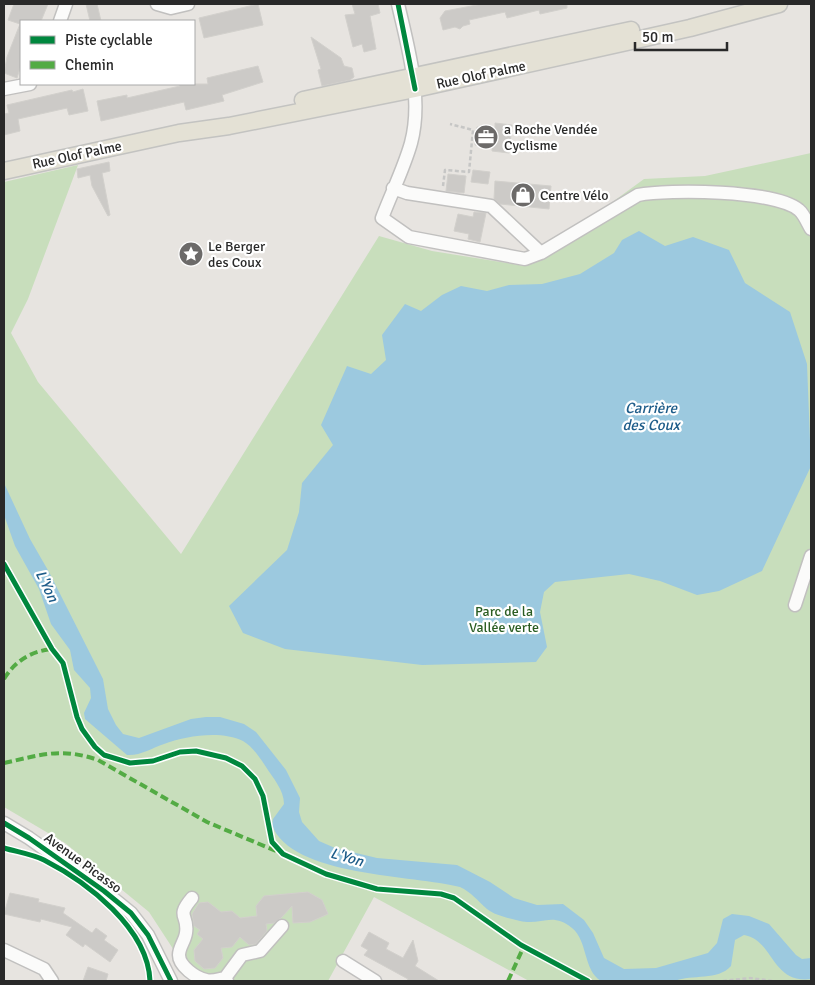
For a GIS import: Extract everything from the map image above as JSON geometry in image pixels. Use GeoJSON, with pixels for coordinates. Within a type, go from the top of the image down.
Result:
{"type":"FeatureCollection","features":[{"type":"Feature","properties":{"kind":"main road","name":"Rue Olof Palme"},"geometry":{"type":"LineString","coordinates":[[414,82],[689,18],[768,4]]}},
{"type":"Feature","properties":{"kind":"main road","name":"Rue Olof Palme"},"geometry":{"type":"LineString","coordinates":[[4,171],[180,133],[228,117],[690,28],[779,4]]}},
{"type":"Feature","properties":{"kind":"street"},"geometry":{"type":"LineString","coordinates":[[60,20],[66,4]]}},
{"type":"Feature","properties":{"kind":"street"},"geometry":{"type":"LineString","coordinates":[[157,4],[171,8],[188,4]]}},
{"type":"Feature","properties":{"kind":"street"},"geometry":{"type":"LineString","coordinates":[[398,4],[414,82],[415,123],[411,144],[382,218],[409,237],[525,259],[541,253],[638,195],[655,191],[698,190],[774,199],[800,210],[811,229]]}},
{"type":"Feature","properties":{"kind":"street"},"geometry":{"type":"LineString","coordinates":[[4,89],[25,85]]}},
{"type":"Feature","properties":{"kind":"street"},"geometry":{"type":"LineString","coordinates":[[394,188],[407,193],[491,206],[541,253]]}},
{"type":"Feature","properties":{"kind":"street"},"geometry":{"type":"LineString","coordinates":[[795,605],[811,556]]}},
{"type":"Feature","properties":{"kind":"street","name":"Avenue Picasso"},"geometry":{"type":"LineString","coordinates":[[4,823],[44,848],[131,913],[148,935],[171,981]]}},
{"type":"Feature","properties":{"kind":"street"},"geometry":{"type":"LineString","coordinates":[[192,898],[184,908],[182,915],[187,932],[180,948],[179,958],[182,965],[205,980],[226,980],[242,955],[260,950],[282,926]]}},
{"type":"Feature","properties":{"kind":"street"},"geometry":{"type":"LineString","coordinates":[[4,950],[44,969],[52,981]]}},
{"type":"Feature","properties":{"kind":"street"},"geometry":{"type":"LineString","coordinates":[[343,961],[375,981]]}},
{"type":"Feature","properties":{"kind":"path"},"geometry":{"type":"LineString","coordinates":[[442,199],[445,170],[469,172],[473,130],[450,124]]}},
{"type":"Feature","properties":{"kind":"path"},"geometry":{"type":"LineString","coordinates":[[4,564],[52,649],[63,662],[76,717],[82,729],[95,748],[104,755],[130,763],[153,761],[180,752],[196,751],[226,758],[242,766],[255,779],[263,796],[272,842],[283,854],[326,874],[377,889],[441,894],[454,898],[521,945],[588,981]]}},
{"type":"Feature","properties":{"kind":"path"},"geometry":{"type":"LineString","coordinates":[[723,981],[750,978],[773,981]]}},
{"type":"Feature","properties":{"kind":"green space","name":"Parc de la Vallée verte"},"geometry":{"type":"Polygon","coordinates":[[[811,153],[811,981],[529,981],[374,897],[328,981],[194,981],[149,912],[65,843],[4,807],[4,182],[78,165],[28,299],[11,333],[38,382],[181,554],[379,236],[432,251],[525,266],[644,179],[705,176],[811,153]]]}},
{"type":"Feature","properties":{"kind":"water","name":"Carrière des Coux"},"geometry":{"type":"Polygon","coordinates":[[[639,231],[665,246],[693,237],[729,250],[745,283],[790,312],[807,364],[811,466],[762,571],[719,591],[697,595],[660,581],[629,574],[555,582],[544,592],[540,612],[547,647],[536,662],[422,665],[285,649],[243,633],[229,606],[287,550],[299,512],[302,483],[333,445],[321,425],[347,366],[371,374],[386,360],[382,335],[405,304],[421,311],[442,295],[461,286],[487,291],[509,285],[542,284],[580,274],[614,253],[622,240],[639,231]]]}},
{"type":"Feature","properties":{"kind":"water","name":"L'Yon"},"geometry":{"type":"Polygon","coordinates":[[[4,483],[30,539],[49,572],[103,679],[108,709],[123,734],[139,738],[191,719],[206,717],[220,717],[244,724],[256,732],[286,770],[300,798],[299,812],[302,822],[319,841],[335,848],[377,858],[457,865],[490,882],[514,898],[537,905],[563,904],[584,920],[593,933],[604,958],[624,969],[656,968],[708,953],[717,943],[723,919],[732,914],[749,916],[769,924],[796,955],[802,959],[811,958],[811,979],[798,979],[788,975],[780,969],[762,945],[744,935],[735,940],[731,966],[719,974],[675,981],[601,981],[591,970],[581,940],[577,934],[572,928],[558,920],[520,921],[494,913],[460,887],[356,871],[303,855],[284,842],[272,825],[273,819],[284,804],[284,799],[278,784],[259,756],[243,741],[224,736],[203,735],[173,741],[141,753],[127,755],[85,719],[84,713],[91,698],[90,688],[74,670],[70,650],[51,624],[39,589],[15,546],[4,515],[4,483]]]}},
{"type":"Feature","properties":{"kind":"building"},"geometry":{"type":"Polygon","coordinates":[[[14,4],[48,4],[41,20],[20,20],[20,24],[8,20],[14,4]]]}},
{"type":"Feature","properties":{"kind":"building"},"geometry":{"type":"Polygon","coordinates":[[[86,4],[97,4],[101,20],[90,20],[86,4]]]}},
{"type":"Feature","properties":{"kind":"building"},"geometry":{"type":"Polygon","coordinates":[[[258,4],[263,25],[204,38],[199,18],[258,4]]]}},
{"type":"Feature","properties":{"kind":"building"},"geometry":{"type":"Polygon","coordinates":[[[352,4],[378,4],[380,13],[370,16],[376,49],[364,52],[362,44],[353,47],[345,15],[355,14],[352,4]]]}},
{"type":"Feature","properties":{"kind":"building"},"geometry":{"type":"Polygon","coordinates":[[[482,4],[567,4],[567,8],[540,14],[539,10],[507,18],[505,12],[469,20],[470,24],[460,29],[455,27],[443,30],[440,18],[445,11],[482,4]]]}},
{"type":"Feature","properties":{"kind":"building"},"geometry":{"type":"Polygon","coordinates":[[[20,24],[20,68],[17,78],[4,73],[7,57],[20,24]]]}},
{"type":"Feature","properties":{"kind":"building"},"geometry":{"type":"Polygon","coordinates":[[[311,37],[341,58],[344,66],[352,68],[354,77],[350,80],[322,86],[318,70],[321,69],[311,37]]]}},
{"type":"Feature","properties":{"kind":"building"},"geometry":{"type":"Polygon","coordinates":[[[258,66],[263,82],[222,95],[224,101],[186,110],[184,102],[101,121],[97,101],[127,95],[127,98],[180,85],[208,84],[207,78],[258,66]]]}},
{"type":"Feature","properties":{"kind":"building"},"geometry":{"type":"Polygon","coordinates":[[[83,89],[88,111],[69,115],[67,108],[18,119],[20,131],[4,135],[4,114],[9,113],[7,105],[83,89]]]}},
{"type":"Feature","properties":{"kind":"building"},"geometry":{"type":"Polygon","coordinates":[[[495,123],[512,125],[509,153],[492,151],[492,147],[475,145],[477,127],[495,128],[495,123]]]}},
{"type":"Feature","properties":{"kind":"building"},"geometry":{"type":"Polygon","coordinates":[[[109,162],[110,171],[102,173],[110,215],[108,216],[92,186],[90,175],[78,178],[77,169],[109,162]]]}},
{"type":"Feature","properties":{"kind":"building"},"geometry":{"type":"Polygon","coordinates":[[[473,170],[490,172],[488,184],[471,182],[473,170]]]}},
{"type":"Feature","properties":{"kind":"building"},"geometry":{"type":"Polygon","coordinates":[[[448,174],[466,176],[464,193],[446,191],[448,174]]]}},
{"type":"Feature","properties":{"kind":"building"},"geometry":{"type":"Polygon","coordinates":[[[495,181],[551,186],[549,209],[500,204],[494,199],[495,181]]]}},
{"type":"Feature","properties":{"kind":"building"},"geometry":{"type":"Polygon","coordinates":[[[474,212],[486,213],[480,242],[468,239],[469,234],[454,231],[458,214],[473,217],[474,212]]]}},
{"type":"Feature","properties":{"kind":"building"},"geometry":{"type":"Polygon","coordinates":[[[308,892],[322,900],[328,914],[310,922],[293,923],[292,906],[274,923],[266,924],[267,931],[256,944],[249,945],[240,937],[232,947],[221,948],[223,958],[215,968],[204,969],[195,961],[194,950],[203,939],[197,934],[200,930],[194,926],[192,914],[199,903],[208,902],[221,912],[232,911],[240,918],[257,916],[256,906],[264,896],[308,892]]]}},
{"type":"Feature","properties":{"kind":"building"},"geometry":{"type":"Polygon","coordinates":[[[10,893],[39,899],[38,902],[65,908],[63,913],[92,933],[96,928],[107,936],[104,940],[118,950],[110,962],[85,944],[83,947],[66,935],[72,927],[41,919],[40,922],[4,914],[10,893]]]}},
{"type":"Feature","properties":{"kind":"building"},"geometry":{"type":"Polygon","coordinates":[[[369,932],[389,943],[386,949],[403,958],[413,940],[418,961],[415,966],[439,981],[407,981],[408,979],[364,955],[368,950],[361,946],[369,932]]]}},
{"type":"Feature","properties":{"kind":"building"},"geometry":{"type":"Polygon","coordinates":[[[88,967],[108,974],[106,981],[83,981],[88,967]]]}},
{"type":"Feature","properties":{"kind":"marked path"},"geometry":{"type":"LineString","coordinates":[[4,679],[13,667],[24,658],[37,652],[52,649]]}},
{"type":"Feature","properties":{"kind":"marked path"},"geometry":{"type":"LineString","coordinates":[[4,763],[40,755],[62,753],[98,760],[207,822],[276,851]]}},
{"type":"Feature","properties":{"kind":"marked path"},"geometry":{"type":"LineString","coordinates":[[508,981],[524,946]]}},
{"type":"Feature","properties":{"kind":"cycle path"},"geometry":{"type":"LineString","coordinates":[[398,4],[415,89]]}},
{"type":"Feature","properties":{"kind":"cycle path"},"geometry":{"type":"LineString","coordinates":[[4,564],[52,649],[63,663],[82,729],[95,747],[104,755],[130,763],[153,761],[180,752],[196,751],[226,758],[242,766],[255,779],[263,796],[272,842],[283,854],[326,874],[377,889],[441,894],[454,898],[521,945],[588,981]]}},
{"type":"Feature","properties":{"kind":"cycle path"},"geometry":{"type":"LineString","coordinates":[[4,823],[29,838],[104,891],[131,913],[148,935],[171,981]]}},
{"type":"Feature","properties":{"kind":"cycle path"},"geometry":{"type":"LineString","coordinates":[[4,848],[39,858],[61,869],[96,894],[127,925],[139,943],[147,961],[150,981]]}},
{"type":"Feature","properties":{"kind":"place","name":"a Roche Vendée Cyclisme"},"geometry":{"type":"Point","coordinates":[486,137]}},
{"type":"Feature","properties":{"kind":"place","name":"Centre Vélo"},"geometry":{"type":"Point","coordinates":[523,195]}},
{"type":"Feature","properties":{"kind":"place","name":"Le Berger des Coux"},"geometry":{"type":"Point","coordinates":[191,254]}}]}
